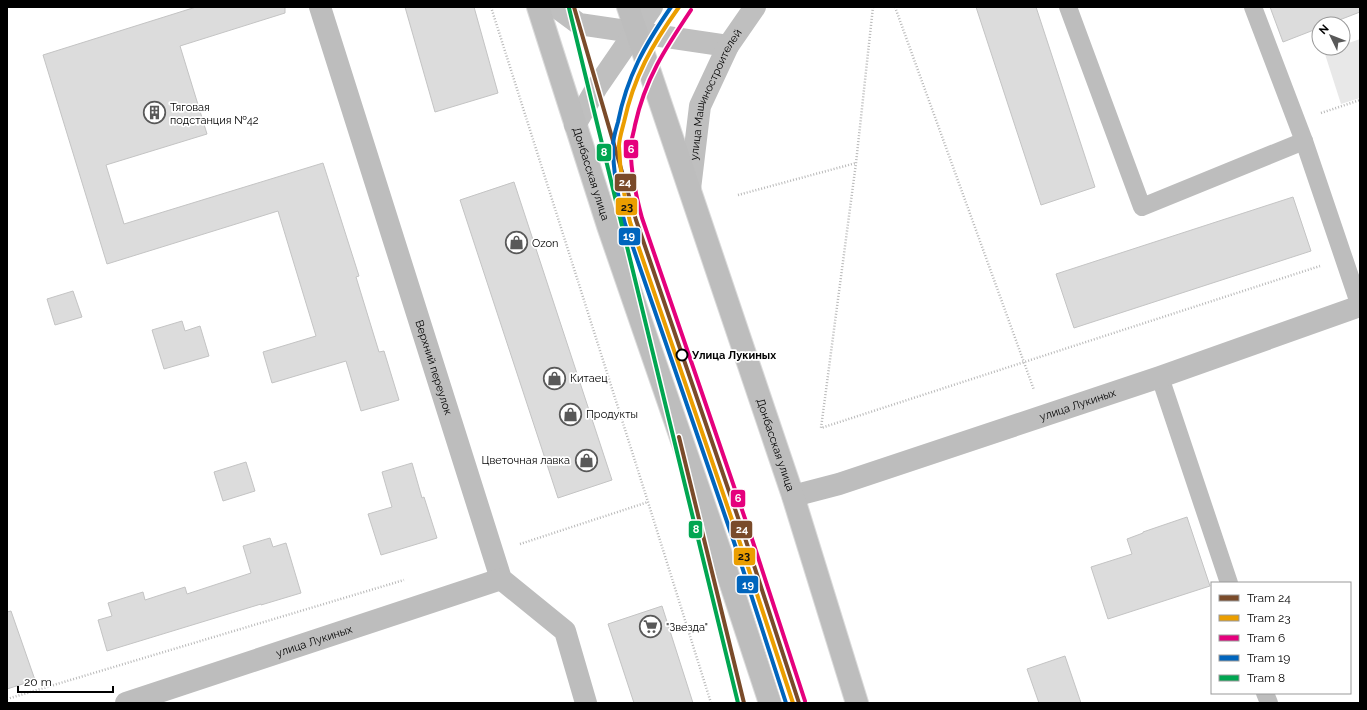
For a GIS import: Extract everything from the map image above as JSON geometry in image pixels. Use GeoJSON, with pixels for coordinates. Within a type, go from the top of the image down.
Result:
{"type":"FeatureCollection","features":[{"type":"Feature","properties":{"kind":"main road"},"geometry":{"type":"LineString","coordinates":[[556,7],[579,24],[728,46]]}},
{"type":"Feature","properties":{"kind":"main road"},"geometry":{"type":"LineString","coordinates":[[575,125],[598,87],[652,7]]}},
{"type":"Feature","properties":{"kind":"main road","name":"улица Машиностроителей"},"geometry":{"type":"LineString","coordinates":[[690,189],[700,106],[728,46],[756,7]]}},
{"type":"Feature","properties":{"kind":"street","name":"Верхний переулок"},"geometry":{"type":"LineString","coordinates":[[320,7],[502,579]]}},
{"type":"Feature","properties":{"kind":"street","name":"Донбасская улица"},"geometry":{"type":"LineString","coordinates":[[538,7],[608,226],[719,548],[770,703]]}},
{"type":"Feature","properties":{"kind":"street","name":"Донбасская улица"},"geometry":{"type":"LineString","coordinates":[[628,7],[793,496],[857,703]]}},
{"type":"Feature","properties":{"kind":"street","name":"улица Лукиных"},"geometry":{"type":"LineString","coordinates":[[793,496],[839,484],[1044,416],[1160,377],[1360,306]]}},
{"type":"Feature","properties":{"kind":"street","name":"улица Лукиных"},"geometry":{"type":"LineString","coordinates":[[126,703],[502,579]]}},
{"type":"Feature","properties":{"kind":"street"},"geometry":{"type":"LineString","coordinates":[[502,579],[565,631],[586,703]]}},
{"type":"Feature","properties":{"kind":"lane"},"geometry":{"type":"LineString","coordinates":[[1068,7],[1142,207],[1304,141]]}},
{"type":"Feature","properties":{"kind":"lane"},"geometry":{"type":"LineString","coordinates":[[1253,7],[1304,141],[1360,306]]}},
{"type":"Feature","properties":{"kind":"lane"},"geometry":{"type":"LineString","coordinates":[[1160,377],[1229,582]]}},
{"type":"Feature","properties":{"kind":"path"},"geometry":{"type":"LineString","coordinates":[[491,7],[711,703]]}},
{"type":"Feature","properties":{"kind":"path"},"geometry":{"type":"LineString","coordinates":[[873,7],[856,163],[821,428],[1343,258]]}},
{"type":"Feature","properties":{"kind":"path"},"geometry":{"type":"LineString","coordinates":[[895,7],[1044,416]]}},
{"type":"Feature","properties":{"kind":"path"},"geometry":{"type":"LineString","coordinates":[[1318,114],[1360,100]]}},
{"type":"Feature","properties":{"kind":"path"},"geometry":{"type":"LineString","coordinates":[[738,195],[856,163]]}},
{"type":"Feature","properties":{"kind":"path"},"geometry":{"type":"LineString","coordinates":[[494,553],[648,502]]}},
{"type":"Feature","properties":{"kind":"path"},"geometry":{"type":"LineString","coordinates":[[7,699],[410,578]]}},
{"type":"Feature","properties":{"kind":"shaded area"},"geometry":{"type":"Polygon","coordinates":[[[1360,39],[1360,98],[1341,104],[1326,56],[1351,56],[1351,42],[1360,39]]]}},
{"type":"Feature","properties":{"kind":"building"},"geometry":{"type":"Polygon","coordinates":[[[196,7],[285,7],[285,13],[180,46],[207,134],[106,165],[124,224],[323,163],[359,276],[356,277],[379,352],[384,351],[399,400],[361,411],[346,361],[272,383],[263,352],[316,336],[278,211],[107,264],[43,55],[196,7]]]}},
{"type":"Feature","properties":{"kind":"building"},"geometry":{"type":"Polygon","coordinates":[[[405,7],[474,7],[498,93],[435,112],[405,7]]]}},
{"type":"Feature","properties":{"kind":"building"},"geometry":{"type":"Polygon","coordinates":[[[976,7],[1036,7],[1095,187],[1041,205],[976,7]]]}},
{"type":"Feature","properties":{"kind":"building"},"geometry":{"type":"Polygon","coordinates":[[[1270,7],[1360,7],[1360,12],[1350,16],[1311,16],[1311,31],[1283,42],[1270,7]]]}},
{"type":"Feature","properties":{"kind":"building"},"geometry":{"type":"Polygon","coordinates":[[[514,182],[612,480],[558,498],[460,200],[514,182]]]}},
{"type":"Feature","properties":{"kind":"building"},"geometry":{"type":"Polygon","coordinates":[[[1293,197],[1311,251],[1074,328],[1056,274],[1293,197]]]}},
{"type":"Feature","properties":{"kind":"building"},"geometry":{"type":"Polygon","coordinates":[[[73,291],[82,317],[55,325],[47,299],[73,291]]]}},
{"type":"Feature","properties":{"kind":"building"},"geometry":{"type":"Polygon","coordinates":[[[182,321],[185,331],[200,326],[209,356],[164,369],[152,330],[182,321]]]}},
{"type":"Feature","properties":{"kind":"building"},"geometry":{"type":"Polygon","coordinates":[[[246,462],[255,491],[223,501],[214,472],[246,462]]]}},
{"type":"Feature","properties":{"kind":"building"},"geometry":{"type":"Polygon","coordinates":[[[412,463],[422,498],[424,497],[437,538],[381,555],[368,514],[392,507],[382,472],[412,463]]]}},
{"type":"Feature","properties":{"kind":"building"},"geometry":{"type":"Polygon","coordinates":[[[1187,517],[1210,586],[1108,619],[1091,567],[1132,554],[1127,539],[1187,517]]]}},
{"type":"Feature","properties":{"kind":"building"},"geometry":{"type":"Polygon","coordinates":[[[270,538],[273,547],[286,543],[301,593],[107,651],[98,620],[112,616],[108,603],[143,592],[145,600],[185,587],[187,594],[251,573],[243,546],[270,538]]]}},
{"type":"Feature","properties":{"kind":"building"},"geometry":{"type":"Polygon","coordinates":[[[662,606],[693,703],[634,703],[608,624],[662,606]]]}},
{"type":"Feature","properties":{"kind":"building"},"geometry":{"type":"Polygon","coordinates":[[[11,611],[35,680],[7,689],[7,612],[11,611]]]}},
{"type":"Feature","properties":{"kind":"building"},"geometry":{"type":"Polygon","coordinates":[[[1065,656],[1081,703],[1039,703],[1027,669],[1065,656]]]}},
{"type":"Feature","properties":{"kind":"tram line","name":"24"},"geometry":{"type":"LineString","coordinates":[[574,7],[636,220],[746,541],[799,703]]}},
{"type":"Feature","properties":{"kind":"tram line","name":"19"},"geometry":{"type":"LineString","coordinates":[[671,7],[645,48],[626,90],[613,143],[616,185],[625,224],[735,545],[786,703]]}},
{"type":"Feature","properties":{"kind":"tram line","name":"23"},"geometry":{"type":"LineString","coordinates":[[679,7],[652,48],[639,75],[628,105],[619,146],[624,194],[630,222],[793,703]]}},
{"type":"Feature","properties":{"kind":"tram line","name":"8"},"geometry":{"type":"LineString","coordinates":[[569,8],[738,703]]}},
{"type":"Feature","properties":{"kind":"tram line","name":"6"},"geometry":{"type":"LineString","coordinates":[[691,10],[664,51],[644,93],[631,143],[631,164],[642,218],[752,539],[805,701]]}},
{"type":"Feature","properties":{"kind":"tram line","name":"24"},"geometry":{"type":"LineString","coordinates":[[679,437],[744,703]]}},
{"type":"Feature","properties":{"kind":"place","name":"Тяговая подстанция №42"},"geometry":{"type":"Point","coordinates":[154,113]}},
{"type":"Feature","properties":{"kind":"place","name":"Ozon"},"geometry":{"type":"Point","coordinates":[517,243]}},
{"type":"Feature","properties":{"kind":"place","name":"Улица Лукиных"},"geometry":{"type":"Point","coordinates":[682,355]}},
{"type":"Feature","properties":{"kind":"place","name":"Китаец"},"geometry":{"type":"Point","coordinates":[555,378]}},
{"type":"Feature","properties":{"kind":"place","name":"Продукты"},"geometry":{"type":"Point","coordinates":[571,414]}},
{"type":"Feature","properties":{"kind":"place","name":"Цветочная лавка"},"geometry":{"type":"Point","coordinates":[586,460]}},
{"type":"Feature","properties":{"kind":"place","name":"\"Звезда\""},"geometry":{"type":"Point","coordinates":[651,627]}}]}
